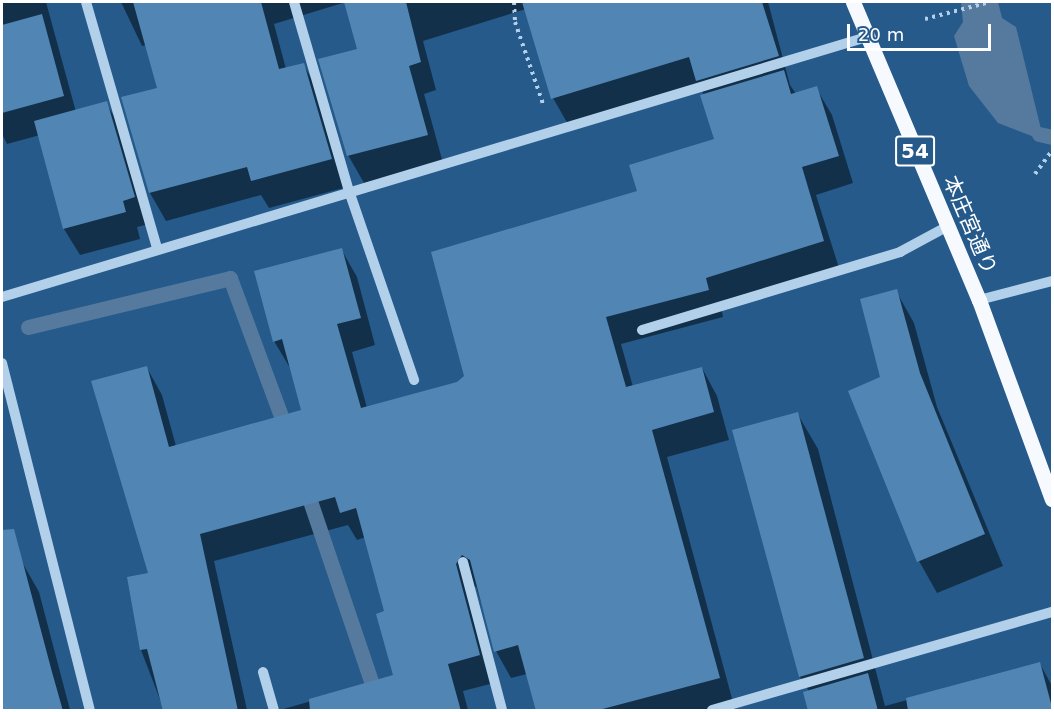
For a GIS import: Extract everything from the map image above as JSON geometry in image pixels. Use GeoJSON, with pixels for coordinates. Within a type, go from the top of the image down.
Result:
{"type":"FeatureCollection","features":[{"type":"Feature","properties":{"kind":"main road","name":"本庄宮通り"},"geometry":{"type":"LineString","coordinates":[[854,2],[979,300]]}},
{"type":"Feature","properties":{"kind":"main road","name":"54"},"geometry":{"type":"LineString","coordinates":[[979,300],[1053,499]]}},
{"type":"Feature","properties":{"kind":"street"},"geometry":{"type":"LineString","coordinates":[[86,2],[157,248]]}},
{"type":"Feature","properties":{"kind":"street"},"geometry":{"type":"LineString","coordinates":[[294,2],[349,191],[414,380]]}},
{"type":"Feature","properties":{"kind":"street"},"geometry":{"type":"LineString","coordinates":[[2,297],[157,248],[867,37]]}},
{"type":"Feature","properties":{"kind":"street"},"geometry":{"type":"LineString","coordinates":[[642,330],[900,252],[948,226]]}},
{"type":"Feature","properties":{"kind":"street"},"geometry":{"type":"LineString","coordinates":[[979,300],[1053,281]]}},
{"type":"Feature","properties":{"kind":"street"},"geometry":{"type":"LineString","coordinates":[[2,363],[90,711]]}},
{"type":"Feature","properties":{"kind":"street"},"geometry":{"type":"LineString","coordinates":[[463,562],[502,711]]}},
{"type":"Feature","properties":{"kind":"street"},"geometry":{"type":"LineString","coordinates":[[712,711],[1053,612]]}},
{"type":"Feature","properties":{"kind":"street"},"geometry":{"type":"LineString","coordinates":[[263,672],[274,711]]}},
{"type":"Feature","properties":{"kind":"path"},"geometry":{"type":"LineString","coordinates":[[514,2],[515,22],[551,131]]}},
{"type":"Feature","properties":{"kind":"path"},"geometry":{"type":"LineString","coordinates":[[925,19],[990,2]]}},
{"type":"Feature","properties":{"kind":"path"},"geometry":{"type":"LineString","coordinates":[[1035,174],[1052,151]]}},
{"type":"Feature","properties":{"kind":"water"},"geometry":{"type":"Polygon","coordinates":[[[961,2],[998,2],[1002,18],[1016,27],[1041,129],[1037,138],[998,123],[969,86],[954,36],[963,22],[961,2]]]}},
{"type":"Feature","properties":{"kind":"building"},"geometry":{"type":"Polygon","coordinates":[[[133,2],[261,2],[279,69],[304,63],[332,159],[251,181],[247,167],[149,193],[121,97],[157,88],[133,2]]]}},
{"type":"Feature","properties":{"kind":"building"},"geometry":{"type":"Polygon","coordinates":[[[344,2],[406,2],[421,62],[409,66],[428,135],[347,156],[318,59],[357,49],[344,2]]]}},
{"type":"Feature","properties":{"kind":"building"},"geometry":{"type":"Polygon","coordinates":[[[522,2],[762,2],[779,56],[696,81],[689,57],[551,99],[522,2]]]}},
{"type":"Feature","properties":{"kind":"building"},"geometry":{"type":"Polygon","coordinates":[[[42,14],[64,96],[2,113],[2,25],[42,14]]]}},
{"type":"Feature","properties":{"kind":"building"},"geometry":{"type":"Polygon","coordinates":[[[784,70],[791,94],[817,86],[839,156],[802,167],[824,241],[706,278],[709,290],[606,317],[626,387],[702,367],[714,412],[652,430],[720,678],[595,711],[536,711],[518,645],[494,652],[470,560],[462,555],[456,564],[480,655],[448,664],[461,711],[310,711],[309,699],[393,675],[376,614],[384,611],[356,508],[340,513],[335,497],[200,534],[238,711],[163,711],[147,649],[140,650],[127,577],[148,573],[91,381],[147,366],[169,447],[301,410],[282,339],[273,342],[254,271],[342,248],[361,318],[337,324],[361,408],[457,382],[464,376],[431,252],[637,191],[629,165],[714,139],[700,95],[784,70]]]}},
{"type":"Feature","properties":{"kind":"building"},"geometry":{"type":"Polygon","coordinates":[[[107,101],[135,197],[123,201],[126,212],[63,229],[34,121],[107,101]]]}},
{"type":"Feature","properties":{"kind":"building"},"geometry":{"type":"Polygon","coordinates":[[[897,289],[920,373],[985,534],[917,562],[848,391],[880,377],[860,299],[897,289]]]}},
{"type":"Feature","properties":{"kind":"building"},"geometry":{"type":"Polygon","coordinates":[[[798,412],[864,658],[799,677],[732,430],[798,412]]]}},
{"type":"Feature","properties":{"kind":"building"},"geometry":{"type":"Polygon","coordinates":[[[14,529],[63,711],[2,711],[2,530],[14,529]]]}},
{"type":"Feature","properties":{"kind":"building"},"geometry":{"type":"Polygon","coordinates":[[[1040,662],[1053,711],[908,711],[906,698],[1040,662]]]}},
{"type":"Feature","properties":{"kind":"building"},"geometry":{"type":"Polygon","coordinates":[[[868,673],[878,711],[808,711],[803,692],[868,673]]]}},
{"type":"Feature","properties":{"kind":"waterway"},"geometry":{"type":"LineString","coordinates":[[1039,134],[1052,137]]}},
{"type":"Feature","properties":{"kind":"waterway"},"geometry":{"type":"LineString","coordinates":[[28,327],[230,278],[288,435]]}},
{"type":"Feature","properties":{"kind":"waterway"},"geometry":{"type":"LineString","coordinates":[[305,486],[377,699]]}}]}
